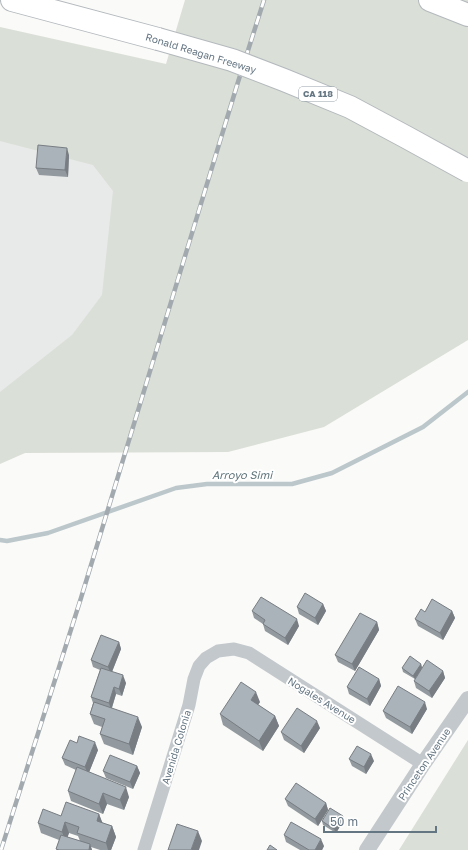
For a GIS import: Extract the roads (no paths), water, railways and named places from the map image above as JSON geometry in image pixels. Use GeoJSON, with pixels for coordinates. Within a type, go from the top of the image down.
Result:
{"type":"FeatureCollection","features":[{"type":"Feature","properties":{"kind":"highway","name":"Ronald Reagan Freeway"},"geometry":{"type":"LineString","coordinates":[[12,0],[232,60],[350,107],[468,171]]}},
{"type":"Feature","properties":{"kind":"highway"},"geometry":{"type":"LineString","coordinates":[[430,0],[468,15]]}},
{"type":"Feature","properties":{"kind":"street","name":"Nogales Avenue"},"geometry":{"type":"LineString","coordinates":[[218,651],[234,649],[249,653],[423,764]]}},
{"type":"Feature","properties":{"kind":"street","name":"Avenida Colonia"},"geometry":{"type":"LineString","coordinates":[[144,850],[189,705],[194,679],[199,666],[206,658],[218,651]]}},
{"type":"Feature","properties":{"kind":"street","name":"Princeton Avenue"},"geometry":{"type":"LineString","coordinates":[[367,850],[468,698]]}},
{"type":"Feature","properties":{"kind":"waterway","name":"Arroyo Simi"},"geometry":{"type":"LineString","coordinates":[[0,540],[7,541],[48,533],[176,488],[207,484],[292,484],[332,473],[423,427],[468,392]]}},
{"type":"Feature","properties":{"kind":"railway"},"geometry":{"type":"LineString","coordinates":[[1,850],[81,598],[264,0]]}}]}
